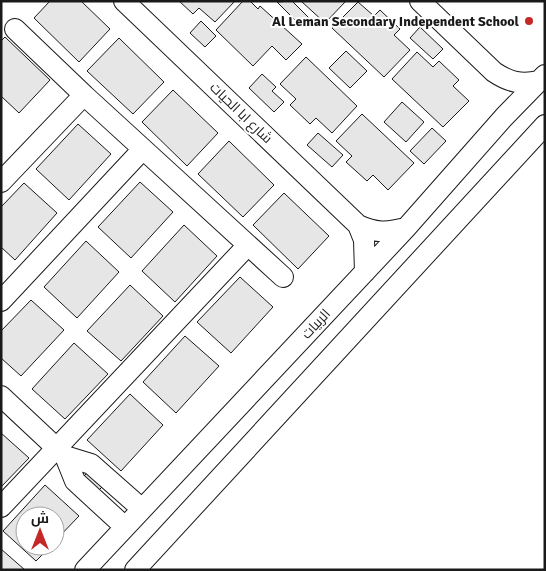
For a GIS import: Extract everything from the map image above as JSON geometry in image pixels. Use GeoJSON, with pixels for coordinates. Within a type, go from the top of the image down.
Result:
{"type":"FeatureCollection","features":[{"type":"Feature","properties":{"kind":"street","name":"شارع ابا الحيات"},"geometry":{"type":"LineString","coordinates":[[124,1],[358,225],[373,232],[388,232],[406,228]]}},
{"type":"Feature","properties":{"kind":"street"},"geometry":{"type":"LineString","coordinates":[[420,1],[494,72],[508,81],[526,84],[542,78]]}},
{"type":"Feature","properties":{"kind":"street"},"geometry":{"type":"LineString","coordinates":[[14,29],[143,150],[283,277]]}},
{"type":"Feature","properties":{"kind":"street"},"geometry":{"type":"LineString","coordinates":[[494,72],[503,88],[504,117]]}},
{"type":"Feature","properties":{"kind":"street","name":"الربيات"},"geometry":{"type":"LineString","coordinates":[[86,570],[406,228],[504,117],[542,78]]}},
{"type":"Feature","properties":{"kind":"street"},"geometry":{"type":"LineString","coordinates":[[1,182],[84,95]]}},
{"type":"Feature","properties":{"kind":"street"},"geometry":{"type":"LineString","coordinates":[[135,570],[545,125]]}},
{"type":"Feature","properties":{"kind":"street"},"geometry":{"type":"LineString","coordinates":[[1,301],[143,150]]}},
{"type":"Feature","properties":{"kind":"street"},"geometry":{"type":"LineString","coordinates":[[358,225],[364,240],[365,272]]}},
{"type":"Feature","properties":{"kind":"street"},"geometry":{"type":"LineString","coordinates":[[1,507],[61,452],[248,245]]}},
{"type":"Feature","properties":{"kind":"street"},"geometry":{"type":"LineString","coordinates":[[1,396],[61,452],[91,464],[142,509]]}},
{"type":"Feature","properties":{"kind":"street"},"geometry":{"type":"LineString","coordinates":[[61,452],[75,481],[125,527]]}},
{"type":"Feature","properties":{"kind":"building"},"geometry":{"type":"Polygon","coordinates":[[[50,1],[81,1],[110,29],[79,62],[34,18],[50,1]]]}},
{"type":"Feature","properties":{"kind":"building"},"geometry":{"type":"Polygon","coordinates":[[[179,1],[235,1],[215,22],[199,8],[193,14],[179,1]]]}},
{"type":"Feature","properties":{"kind":"building"},"geometry":{"type":"Polygon","coordinates":[[[243,1],[250,1],[258,9],[260,6],[302,44],[286,60],[272,46],[253,66],[216,30],[243,1]]]}},
{"type":"Feature","properties":{"kind":"building"},"geometry":{"type":"Polygon","coordinates":[[[292,1],[309,18],[301,26],[277,2],[292,1]]]}},
{"type":"Feature","properties":{"kind":"building"},"geometry":{"type":"Polygon","coordinates":[[[301,1],[346,1],[325,23],[301,1]]]}},
{"type":"Feature","properties":{"kind":"building"},"geometry":{"type":"Polygon","coordinates":[[[358,2],[374,16],[380,10],[400,29],[394,35],[410,50],[384,77],[332,28],[358,2]]]}},
{"type":"Feature","properties":{"kind":"building"},"geometry":{"type":"Polygon","coordinates":[[[201,21],[216,36],[205,47],[190,33],[201,21]]]}},
{"type":"Feature","properties":{"kind":"building"},"geometry":{"type":"Polygon","coordinates":[[[420,27],[443,49],[433,59],[410,38],[420,27]]]}},
{"type":"Feature","properties":{"kind":"building"},"geometry":{"type":"Polygon","coordinates":[[[5,37],[50,80],[19,113],[1,96],[1,41],[5,37]]]}},
{"type":"Feature","properties":{"kind":"building"},"geometry":{"type":"Polygon","coordinates":[[[119,38],[164,82],[133,114],[87,71],[119,38]]]}},
{"type":"Feature","properties":{"kind":"building"},"geometry":{"type":"Polygon","coordinates":[[[346,51],[367,71],[350,88],[329,68],[346,51]]]}},
{"type":"Feature","properties":{"kind":"building"},"geometry":{"type":"Polygon","coordinates":[[[417,52],[433,67],[439,61],[459,80],[453,86],[469,101],[443,127],[392,79],[417,52]]]}},
{"type":"Feature","properties":{"kind":"building"},"geometry":{"type":"Polygon","coordinates":[[[306,57],[357,106],[332,133],[316,118],[310,124],[290,105],[296,99],[280,84],[306,57]]]}},
{"type":"Feature","properties":{"kind":"building"},"geometry":{"type":"Polygon","coordinates":[[[262,74],[276,87],[272,91],[284,102],[274,112],[249,88],[262,74]]]}},
{"type":"Feature","properties":{"kind":"building"},"geometry":{"type":"Polygon","coordinates":[[[173,90],[218,133],[187,166],[142,122],[173,90]]]}},
{"type":"Feature","properties":{"kind":"building"},"geometry":{"type":"Polygon","coordinates":[[[402,102],[424,122],[406,142],[384,122],[402,102]]]}},
{"type":"Feature","properties":{"kind":"building"},"geometry":{"type":"Polygon","coordinates":[[[362,114],[414,163],[388,190],[373,175],[367,181],[346,162],[352,156],[336,141],[362,114]]]}},
{"type":"Feature","properties":{"kind":"building"},"geometry":{"type":"Polygon","coordinates":[[[78,124],[111,154],[69,200],[36,169],[78,124]]]}},
{"type":"Feature","properties":{"kind":"building"},"geometry":{"type":"Polygon","coordinates":[[[432,128],[446,141],[424,164],[410,151],[432,128]]]}},
{"type":"Feature","properties":{"kind":"building"},"geometry":{"type":"Polygon","coordinates":[[[318,133],[343,155],[332,167],[307,145],[318,133]]]}},
{"type":"Feature","properties":{"kind":"building"},"geometry":{"type":"Polygon","coordinates":[[[229,141],[274,185],[243,217],[198,174],[229,141]]]}},
{"type":"Feature","properties":{"kind":"building"},"geometry":{"type":"Polygon","coordinates":[[[140,182],[173,212],[131,258],[98,227],[140,182]]]}},
{"type":"Feature","properties":{"kind":"building"},"geometry":{"type":"Polygon","coordinates":[[[24,183],[57,213],[15,260],[1,247],[1,207],[24,183]]]}},
{"type":"Feature","properties":{"kind":"building"},"geometry":{"type":"Polygon","coordinates":[[[284,193],[329,236],[298,269],[253,225],[284,193]]]}},
{"type":"Feature","properties":{"kind":"building"},"geometry":{"type":"Polygon","coordinates":[[[184,225],[217,256],[175,302],[142,271],[184,225]]]}},
{"type":"Feature","properties":{"kind":"building"},"geometry":{"type":"Polygon","coordinates":[[[86,241],[119,272],[77,318],[44,287],[86,241]]]}},
{"type":"Feature","properties":{"kind":"building"},"geometry":{"type":"Polygon","coordinates":[[[240,277],[273,307],[231,353],[197,322],[240,277]]]}},
{"type":"Feature","properties":{"kind":"building"},"geometry":{"type":"Polygon","coordinates":[[[130,285],[163,316],[121,361],[87,331],[130,285]]]}},
{"type":"Feature","properties":{"kind":"building"},"geometry":{"type":"Polygon","coordinates":[[[31,300],[64,330],[21,376],[1,358],[1,331],[31,300]]]}},
{"type":"Feature","properties":{"kind":"building"},"geometry":{"type":"Polygon","coordinates":[[[185,336],[219,366],[176,413],[143,382],[185,336]]]}},
{"type":"Feature","properties":{"kind":"building"},"geometry":{"type":"Polygon","coordinates":[[[74,343],[108,374],[65,419],[32,389],[74,343]]]}},
{"type":"Feature","properties":{"kind":"building"},"geometry":{"type":"Polygon","coordinates":[[[130,394],[163,425],[121,471],[87,440],[130,394]]]}},
{"type":"Feature","properties":{"kind":"building"},"geometry":{"type":"Polygon","coordinates":[[[1,433],[29,458],[1,487],[1,433]]]}},
{"type":"Feature","properties":{"kind":"building"},"geometry":{"type":"Polygon","coordinates":[[[89,471],[104,485],[96,493],[81,479],[89,471]]]}},
{"type":"Feature","properties":{"kind":"building"},"geometry":{"type":"Polygon","coordinates":[[[45,485],[79,516],[65,531],[65,506],[26,506],[45,485]]]}},
{"type":"Feature","properties":{"kind":"building"},"geometry":{"type":"Polygon","coordinates":[[[15,518],[15,542],[3,531],[15,518]]]}},
{"type":"Feature","properties":{"kind":"building"},"geometry":{"type":"Polygon","coordinates":[[[1,549],[25,570],[1,570],[1,549]]]}},
{"type":"Feature","properties":{"kind":"building"},"geometry":{"type":"Polygon","coordinates":[[[30,556],[41,556],[36,561],[30,556]]]}},
{"type":"Feature","properties":{"kind":"place","name":"Al Leman Secondary Independent School"},"geometry":{"type":"Point","coordinates":[529,21]}}]}
